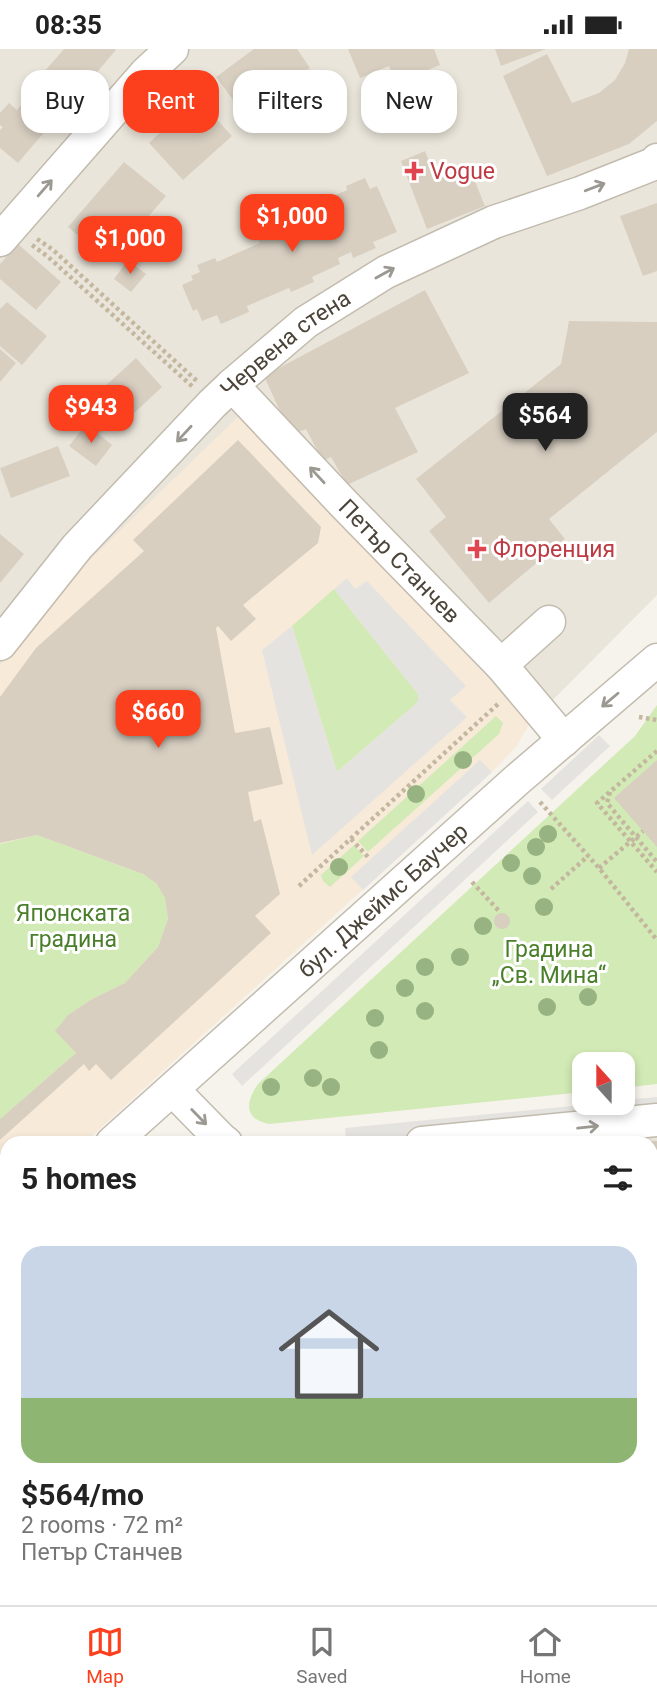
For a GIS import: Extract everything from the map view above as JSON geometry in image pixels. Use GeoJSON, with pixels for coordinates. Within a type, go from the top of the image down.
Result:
{"type":"FeatureCollection","features":[{"type":"Feature","properties":{"kind":"street"},"geometry":{"type":"LineString","coordinates":[[8,231],[146,73],[172,49]]}},
{"type":"Feature","properties":{"kind":"street","name":"Червена стена"},"geometry":{"type":"LineString","coordinates":[[0,644],[77,547],[220,396],[306,322],[386,272],[494,222],[580,193],[653,164],[657,160]]}},
{"type":"Feature","properties":{"kind":"street","name":"Петър Станчев"},"geometry":{"type":"LineString","coordinates":[[220,396],[361,521],[502,665],[564,740]]}},
{"type":"Feature","properties":{"kind":"street"},"geometry":{"type":"LineString","coordinates":[[502,665],[549,622]]}},
{"type":"Feature","properties":{"kind":"street","name":"бул. Джеймс Баучер"},"geometry":{"type":"LineString","coordinates":[[121,1136],[657,660]]}},
{"type":"Feature","properties":{"kind":"street"},"geometry":{"type":"LineString","coordinates":[[173,1090],[219,1136]]}},
{"type":"Feature","properties":{"kind":"street"},"geometry":{"type":"LineString","coordinates":[[494,1136],[657,1120]]}},
{"type":"Feature","properties":{"kind":"path"},"geometry":{"type":"LineString","coordinates":[[8,231],[47,256],[220,396]]}},
{"type":"Feature","properties":{"kind":"path"},"geometry":{"type":"LineString","coordinates":[[299,886],[498,704]]}},
{"type":"Feature","properties":{"kind":"path"},"geometry":{"type":"LineString","coordinates":[[639,717],[657,720]]}},
{"type":"Feature","properties":{"kind":"path"},"geometry":{"type":"LineString","coordinates":[[657,751],[597,803],[657,872]]}},
{"type":"Feature","properties":{"kind":"path"},"geometry":{"type":"LineString","coordinates":[[610,791],[607,803],[657,862]]}},
{"type":"Feature","properties":{"kind":"path"},"geometry":{"type":"LineString","coordinates":[[540,802],[599,867],[657,940]]}},
{"type":"Feature","properties":{"kind":"path"},"geometry":{"type":"LineString","coordinates":[[599,867],[643,831]]}},
{"type":"Feature","properties":{"kind":"path"},"geometry":{"type":"LineString","coordinates":[[351,839],[369,858]]}},
{"type":"Feature","properties":{"kind":"path"},"geometry":{"type":"LineString","coordinates":[[551,889],[588,856]]}},
{"type":"Feature","properties":{"kind":"path"},"geometry":{"type":"LineString","coordinates":[[471,882],[499,911]]}},
{"type":"Feature","properties":{"kind":"shaded area"},"geometry":{"type":"Polygon","coordinates":[[[0,49],[657,49],[657,595],[530,723],[360,540],[73,576],[0,665],[0,49]]]}},
{"type":"Feature","properties":{"kind":"shaded area"},"geometry":{"type":"Polygon","coordinates":[[[241,414],[530,723],[516,747],[492,772],[92,1136],[0,1136],[0,665],[73,576],[241,414]]]}},
{"type":"Feature","properties":{"kind":"shaded area"},"geometry":{"type":"Polygon","coordinates":[[[347,578],[355,589],[367,581],[466,686],[450,700],[467,717],[312,855],[262,650],[292,626],[337,772],[418,702],[418,694],[334,589],[347,578]]]}},
{"type":"Feature","properties":{"kind":"shaded area"},"geometry":{"type":"Polygon","coordinates":[[[599,735],[610,746],[552,800],[541,789],[599,735]]]}},
{"type":"Feature","properties":{"kind":"shaded area"},"geometry":{"type":"Polygon","coordinates":[[[480,760],[492,772],[363,890],[351,877],[480,760]]]}},
{"type":"Feature","properties":{"kind":"shaded area"},"geometry":{"type":"Polygon","coordinates":[[[528,801],[538,812],[242,1086],[232,1074],[528,801]]]}},
{"type":"Feature","properties":{"kind":"shaded area"},"geometry":{"type":"Polygon","coordinates":[[[657,1097],[657,1113],[432,1136],[346,1136],[345,1128],[572,1106],[572,1115],[635,1115],[635,1099],[657,1097]]]}},
{"type":"Feature","properties":{"kind":"shaded area"},"geometry":{"type":"Polygon","coordinates":[[[657,1133],[657,1136],[630,1136],[657,1133]]]}},
{"type":"Feature","properties":{"kind":"green space"},"geometry":{"type":"Polygon","coordinates":[[[334,589],[418,694],[418,702],[337,772],[292,626],[334,589]]]}},
{"type":"Feature","properties":{"kind":"green space","name":"Градина „Св. Мина“"},"geometry":{"type":"Polygon","coordinates":[[[657,705],[657,1084],[635,1087],[635,1052],[572,1052],[572,1093],[269,1124],[261,1122],[251,1114],[249,1103],[258,1084],[635,736],[657,705]]]}},
{"type":"Feature","properties":{"kind":"green space"},"geometry":{"type":"Polygon","coordinates":[[[496,716],[503,723],[499,734],[368,852],[358,841],[496,716]]]}},
{"type":"Feature","properties":{"kind":"green space","name":"Японската градина"},"geometry":{"type":"Polygon","coordinates":[[[37,835],[143,874],[157,884],[165,898],[168,919],[158,947],[125,983],[92,999],[69,1015],[56,1031],[76,1053],[0,1119],[0,844],[37,835]]]}},
{"type":"Feature","properties":{"kind":"green space"},"geometry":{"type":"Polygon","coordinates":[[[354,845],[364,856],[330,887],[321,875],[354,845]]]}},
{"type":"Feature","properties":{"kind":"building"},"geometry":{"type":"Polygon","coordinates":[[[64,49],[116,50],[99,70],[46,70],[64,49]]]}},
{"type":"Feature","properties":{"kind":"building"},"geometry":{"type":"Polygon","coordinates":[[[254,49],[297,49],[310,68],[233,70],[233,100],[219,81],[219,75],[254,49]]]}},
{"type":"Feature","properties":{"kind":"building"},"geometry":{"type":"Polygon","coordinates":[[[348,49],[434,49],[440,65],[428,70],[391,70],[389,66],[379,70],[361,70],[360,78],[348,49]]]}},
{"type":"Feature","properties":{"kind":"building"},"geometry":{"type":"Polygon","coordinates":[[[495,49],[546,49],[501,66],[495,49]]]}},
{"type":"Feature","properties":{"kind":"building"},"geometry":{"type":"Polygon","coordinates":[[[629,49],[657,49],[657,121],[629,144],[547,176],[503,76],[547,54],[572,103],[599,93],[615,80],[625,63],[629,49]]]}},
{"type":"Feature","properties":{"kind":"building"},"geometry":{"type":"Polygon","coordinates":[[[9,103],[17,110],[21,105],[21,133],[44,133],[18,163],[0,148],[0,130],[3,127],[0,125],[0,113],[9,103]]]}},
{"type":"Feature","properties":{"kind":"building"},"geometry":{"type":"Polygon","coordinates":[[[219,122],[232,136],[183,180],[149,143],[160,133],[219,133],[219,122]]]}},
{"type":"Feature","properties":{"kind":"building"},"geometry":{"type":"Polygon","coordinates":[[[425,151],[436,180],[469,167],[485,206],[427,229],[401,161],[425,151]]]}},
{"type":"Feature","properties":{"kind":"building"},"geometry":{"type":"Polygon","coordinates":[[[124,162],[166,196],[109,262],[68,227],[124,162]]]}},
{"type":"Feature","properties":{"kind":"building"},"geometry":{"type":"Polygon","coordinates":[[[365,178],[370,189],[377,186],[397,232],[373,242],[376,248],[353,258],[351,252],[338,258],[340,264],[312,277],[314,282],[291,292],[289,288],[247,306],[249,312],[221,324],[217,315],[202,321],[197,309],[193,311],[182,285],[193,280],[191,276],[200,272],[197,265],[215,258],[217,262],[260,243],[257,237],[321,209],[318,203],[347,190],[346,186],[365,178]]]}},
{"type":"Feature","properties":{"kind":"building"},"geometry":{"type":"Polygon","coordinates":[[[657,203],[657,271],[643,276],[620,216],[657,203]]]}},
{"type":"Feature","properties":{"kind":"building"},"geometry":{"type":"Polygon","coordinates":[[[18,244],[61,282],[36,310],[0,279],[0,264],[18,244]]]}},
{"type":"Feature","properties":{"kind":"building"},"geometry":{"type":"Polygon","coordinates":[[[128,260],[146,274],[131,292],[114,279],[128,260]]]}},
{"type":"Feature","properties":{"kind":"building"},"geometry":{"type":"Polygon","coordinates":[[[425,290],[469,373],[395,408],[418,452],[347,485],[331,457],[323,461],[306,429],[291,435],[264,376],[425,290]]]}},
{"type":"Feature","properties":{"kind":"building"},"geometry":{"type":"Polygon","coordinates":[[[7,302],[47,336],[22,365],[0,346],[0,309],[7,302]]]}},
{"type":"Feature","properties":{"kind":"building"},"geometry":{"type":"Polygon","coordinates":[[[569,321],[657,322],[657,432],[549,519],[565,539],[489,603],[429,531],[446,517],[416,479],[561,364],[569,321]]]}},
{"type":"Feature","properties":{"kind":"building"},"geometry":{"type":"Polygon","coordinates":[[[0,349],[16,363],[0,382],[0,349]]]}},
{"type":"Feature","properties":{"kind":"building"},"geometry":{"type":"Polygon","coordinates":[[[136,358],[162,387],[131,416],[104,387],[136,358]]]}},
{"type":"Feature","properties":{"kind":"building"},"geometry":{"type":"Polygon","coordinates":[[[86,424],[112,445],[96,466],[69,446],[86,424]]]}},
{"type":"Feature","properties":{"kind":"building"},"geometry":{"type":"Polygon","coordinates":[[[238,440],[321,527],[318,543],[243,605],[256,619],[231,641],[218,626],[216,628],[235,733],[270,727],[283,784],[248,792],[254,822],[261,819],[280,894],[255,916],[271,933],[111,1080],[96,1064],[89,1071],[84,1064],[4,1136],[0,1136],[0,1119],[76,1053],[55,1031],[68,1015],[92,999],[125,983],[158,947],[168,919],[165,898],[157,884],[143,874],[37,835],[0,843],[0,697],[36,648],[144,551],[133,540],[238,440]]]}},
{"type":"Feature","properties":{"kind":"building"},"geometry":{"type":"Polygon","coordinates":[[[58,446],[70,476],[11,498],[0,468],[58,446]]]}},
{"type":"Feature","properties":{"kind":"building"},"geometry":{"type":"Polygon","coordinates":[[[0,534],[24,554],[0,583],[0,534]]]}},
{"type":"Feature","properties":{"kind":"building"},"geometry":{"type":"Polygon","coordinates":[[[657,760],[657,847],[614,798],[657,760]]]}},
{"type":"Feature","properties":{"kind":"building"},"geometry":{"type":"Polygon","coordinates":[[[502,913],[508,915],[508,927],[502,929],[496,927],[494,921],[496,915],[502,913]]]}},
{"type":"Feature","properties":{"kind":"place","name":"Vogue"},"geometry":{"type":"Point","coordinates":[414,171]}},
{"type":"Feature","properties":{"kind":"place","name":"Флоренция"},"geometry":{"type":"Point","coordinates":[477,549]}}]}
